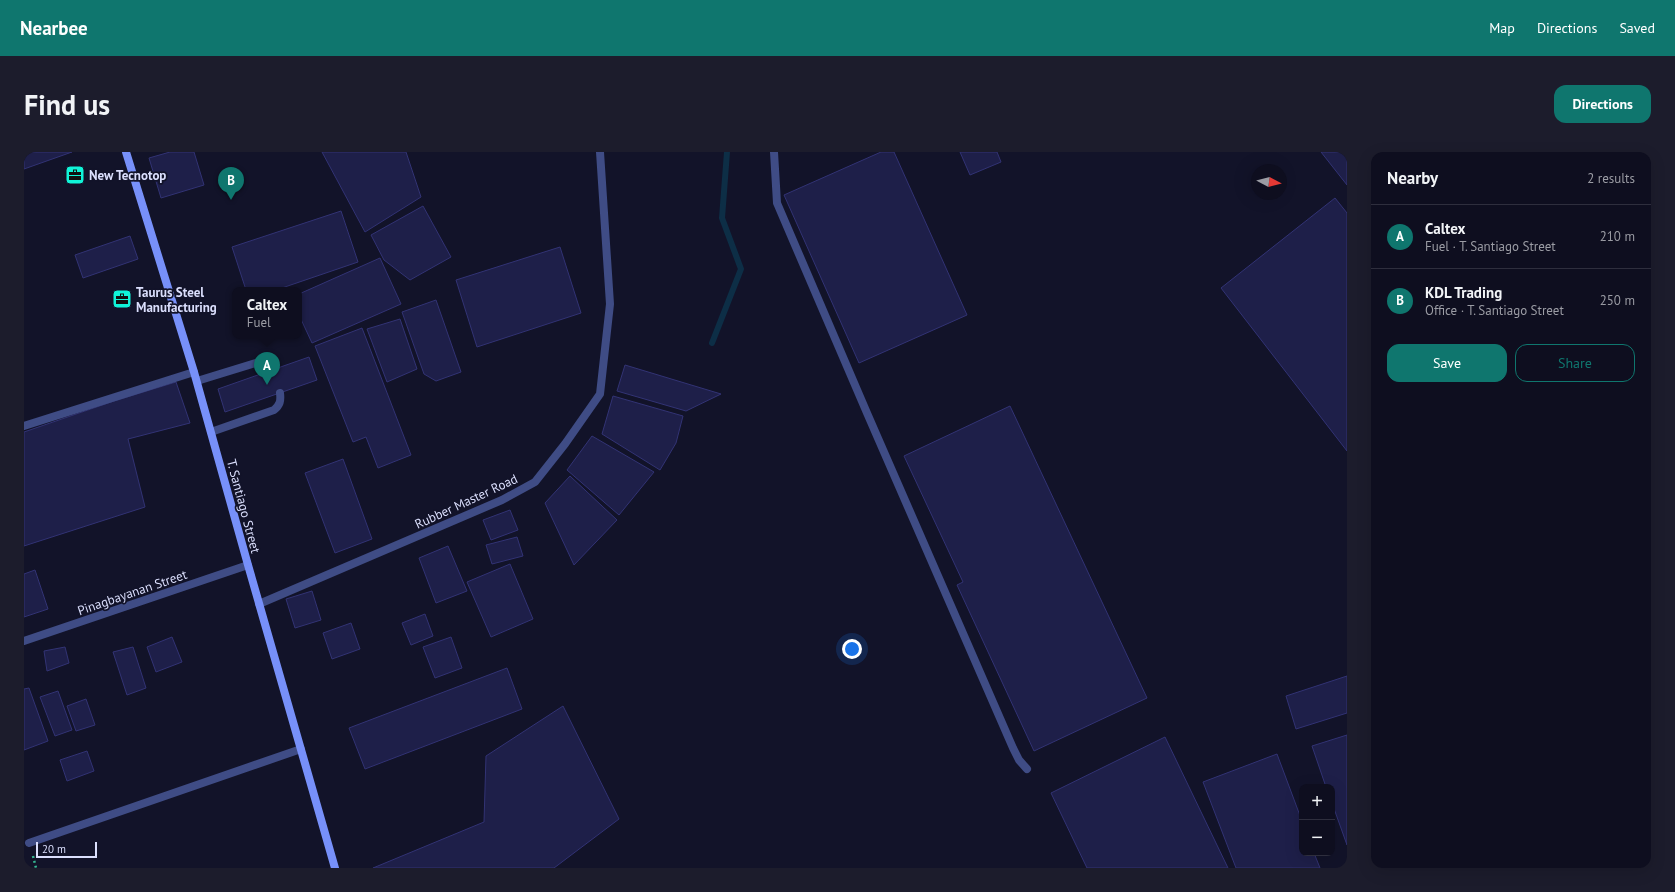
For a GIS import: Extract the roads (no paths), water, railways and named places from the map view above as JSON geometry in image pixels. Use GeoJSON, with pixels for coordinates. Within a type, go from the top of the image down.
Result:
{"type":"FeatureCollection","features":[{"type":"Feature","properties":{"kind":"main road","name":"T. Santiago Street"},"geometry":{"type":"LineString","coordinates":[[126,152],[197,381],[335,868]]}},
{"type":"Feature","properties":{"kind":"street","name":"Rubber Master Road"},"geometry":{"type":"LineString","coordinates":[[259,604],[502,500],[535,482],[565,444],[600,394],[610,304],[600,152]]}},
{"type":"Feature","properties":{"kind":"street"},"geometry":{"type":"LineString","coordinates":[[774,152],[777,203],[866,413],[1010,740],[1019,760],[1027,769]]}},
{"type":"Feature","properties":{"kind":"street"},"geometry":{"type":"LineString","coordinates":[[197,381],[259,362],[269,365],[272,370]]}},
{"type":"Feature","properties":{"kind":"street"},"geometry":{"type":"LineString","coordinates":[[24,426],[194,372]]}},
{"type":"Feature","properties":{"kind":"street"},"geometry":{"type":"LineString","coordinates":[[211,432],[274,410],[281,401],[280,393]]}},
{"type":"Feature","properties":{"kind":"street","name":"Pinagbayanan Street"},"geometry":{"type":"LineString","coordinates":[[24,641],[248,565]]}},
{"type":"Feature","properties":{"kind":"street"},"geometry":{"type":"LineString","coordinates":[[29,843],[301,749]]}},
{"type":"Feature","properties":{"kind":"waterway"},"geometry":{"type":"LineString","coordinates":[[712,343],[741,269],[722,218],[727,152]]}},
{"type":"Feature","properties":{"kind":"place","name":"New Tecnotop"},"geometry":{"type":"Point","coordinates":[75,175]}},
{"type":"Feature","properties":{"kind":"place","name":"KDL Trading"},"geometry":{"type":"Point","coordinates":[231,200]}},
{"type":"Feature","properties":{"kind":"place","name":"Taurus Steel Manufacturing"},"geometry":{"type":"Point","coordinates":[122,299]}},
{"type":"Feature","properties":{"kind":"place","name":"Caltex"},"geometry":{"type":"Point","coordinates":[267,385]}}]}
